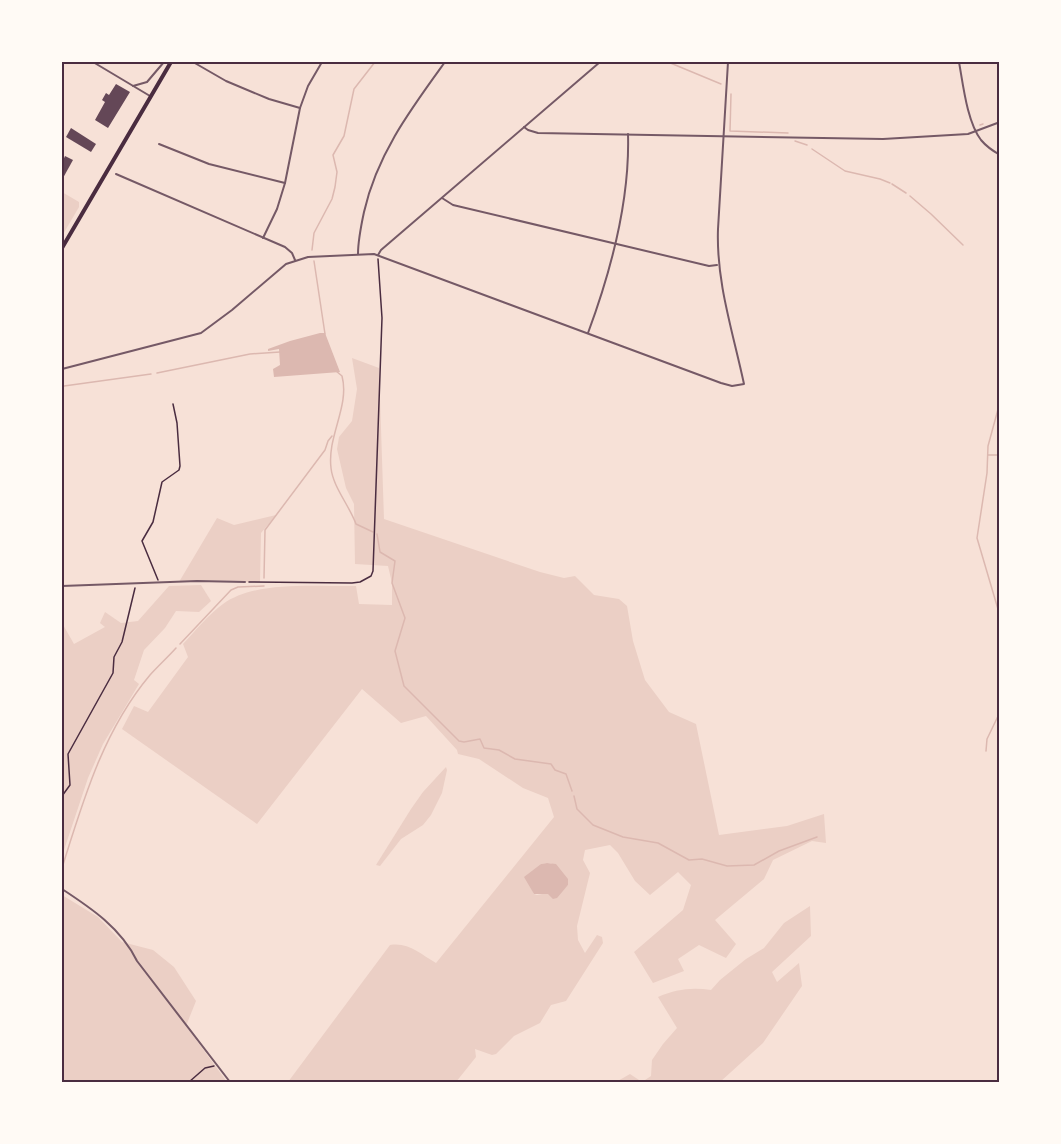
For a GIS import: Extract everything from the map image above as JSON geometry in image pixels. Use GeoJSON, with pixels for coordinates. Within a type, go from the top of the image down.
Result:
{"type":"FeatureCollection","features":[{"type":"Feature","properties":{"kind":"main road"},"geometry":{"type":"LineString","coordinates":[[62,248],[171,62]]}},
{"type":"Feature","properties":{"kind":"street"},"geometry":{"type":"LineString","coordinates":[[93,62],[150,96]]}},
{"type":"Feature","properties":{"kind":"street"},"geometry":{"type":"LineString","coordinates":[[133,86],[147,82],[164,62]]}},
{"type":"Feature","properties":{"kind":"street"},"geometry":{"type":"LineString","coordinates":[[193,62],[226,81],[268,99],[300,108]]}},
{"type":"Feature","properties":{"kind":"street"},"geometry":{"type":"LineString","coordinates":[[264,238],[277,209],[285,183],[300,108],[308,86],[322,62]]}},
{"type":"Feature","properties":{"kind":"street"},"geometry":{"type":"LineString","coordinates":[[358,254],[365,208],[383,155],[401,124],[446,62]]}},
{"type":"Feature","properties":{"kind":"street"},"geometry":{"type":"LineString","coordinates":[[378,255],[381,250],[600,62]]}},
{"type":"Feature","properties":{"kind":"street"},"geometry":{"type":"LineString","coordinates":[[62,369],[201,333],[281,268],[295,260],[308,256],[358,254],[378,255],[721,383],[732,386],[744,384],[718,265],[717,229],[725,136],[728,62]]}},
{"type":"Feature","properties":{"kind":"street"},"geometry":{"type":"LineString","coordinates":[[959,62],[966,98],[976,131],[982,141],[999,155]]}},
{"type":"Feature","properties":{"kind":"street"},"geometry":{"type":"LineString","coordinates":[[524,127],[538,134],[883,139],[968,134],[999,122]]}},
{"type":"Feature","properties":{"kind":"street"},"geometry":{"type":"LineString","coordinates":[[588,334],[615,244],[622,204],[628,134]]}},
{"type":"Feature","properties":{"kind":"street"},"geometry":{"type":"LineString","coordinates":[[159,144],[208,164],[285,183]]}},
{"type":"Feature","properties":{"kind":"street"},"geometry":{"type":"LineString","coordinates":[[116,174],[285,247],[292,253],[295,260]]}},
{"type":"Feature","properties":{"kind":"street"},"geometry":{"type":"LineString","coordinates":[[442,198],[453,205],[709,266],[718,265]]}},
{"type":"Feature","properties":{"kind":"street"},"geometry":{"type":"LineString","coordinates":[[62,586],[206,581],[245,582]]}},
{"type":"Feature","properties":{"kind":"street"},"geometry":{"type":"LineString","coordinates":[[62,889],[99,914],[125,940],[137,961],[230,1083]]}},
{"type":"Feature","properties":{"kind":"path"},"geometry":{"type":"LineString","coordinates":[[245,582],[352,584],[371,576],[374,560],[382,318],[378,255]]}},
{"type":"Feature","properties":{"kind":"path"},"geometry":{"type":"LineString","coordinates":[[159,583],[142,542],[153,522],[162,482],[179,470],[180,466],[177,423],[172,404]]}},
{"type":"Feature","properties":{"kind":"path"},"geometry":{"type":"LineString","coordinates":[[62,796],[70,785],[68,754],[113,674],[114,657],[122,642],[133,605],[136,584]]}},
{"type":"Feature","properties":{"kind":"path"},"geometry":{"type":"LineString","coordinates":[[189,1083],[205,1068],[217,1065]]}},
{"type":"Feature","properties":{"kind":"shaded area"},"geometry":{"type":"Polygon","coordinates":[[[62,192],[79,202],[79,207],[62,236],[62,192]]]}},
{"type":"Feature","properties":{"kind":"shaded area"},"geometry":{"type":"Polygon","coordinates":[[[325,333],[340,372],[274,377],[273,369],[280,365],[279,349],[268,351],[268,349],[325,333]]]}},
{"type":"Feature","properties":{"kind":"shaded area"},"geometry":{"type":"Polygon","coordinates":[[[352,358],[379,368],[384,519],[540,572],[564,578],[575,576],[594,595],[619,599],[627,606],[633,641],[645,680],[669,712],[696,724],[719,835],[787,826],[824,814],[826,843],[812,841],[773,860],[764,879],[715,920],[736,944],[726,958],[699,945],[678,959],[684,971],[653,983],[634,952],[683,910],[691,885],[678,872],[650,895],[635,881],[618,853],[610,845],[585,850],[583,860],[590,873],[577,926],[578,940],[585,953],[597,935],[602,937],[603,943],[566,1001],[551,1005],[540,1023],[514,1036],[496,1054],[492,1055],[475,1049],[476,1057],[456,1082],[288,1082],[390,945],[409,947],[436,963],[554,817],[548,798],[523,788],[479,759],[458,754],[457,750],[426,716],[401,723],[362,689],[257,824],[122,729],[134,706],[148,712],[188,657],[183,644],[212,613],[237,596],[252,591],[287,586],[356,586],[359,604],[392,605],[392,583],[388,566],[355,564],[354,504],[346,488],[337,449],[339,437],[352,421],[357,389],[352,358]],[[551,863],[541,864],[529,883],[534,894],[563,890],[568,885],[551,863]]]}},
{"type":"Feature","properties":{"kind":"shaded area"},"geometry":{"type":"Polygon","coordinates":[[[276,515],[261,533],[260,582],[179,582],[217,518],[234,525],[276,515]]]}},
{"type":"Feature","properties":{"kind":"shaded area"},"geometry":{"type":"Polygon","coordinates":[[[201,585],[211,601],[199,612],[176,611],[165,628],[144,650],[134,680],[139,684],[103,744],[88,778],[62,856],[62,623],[74,644],[105,627],[100,623],[105,612],[121,623],[138,621],[169,586],[201,585]]]}},
{"type":"Feature","properties":{"kind":"shaded area"},"geometry":{"type":"Polygon","coordinates":[[[446,767],[442,793],[431,815],[423,825],[401,839],[380,866],[376,865],[423,792],[446,767]]]}},
{"type":"Feature","properties":{"kind":"shaded area"},"geometry":{"type":"Polygon","coordinates":[[[541,864],[556,864],[568,879],[568,885],[557,898],[553,899],[548,894],[534,894],[524,877],[541,864]]]}},
{"type":"Feature","properties":{"kind":"shaded area"},"geometry":{"type":"Polygon","coordinates":[[[62,895],[98,917],[122,942],[153,950],[174,967],[196,1001],[186,1026],[227,1082],[62,1082],[62,895]]]}},
{"type":"Feature","properties":{"kind":"shaded area"},"geometry":{"type":"Polygon","coordinates":[[[810,906],[811,936],[772,972],[777,982],[799,963],[802,986],[763,1043],[720,1082],[642,1082],[651,1076],[652,1060],[677,1028],[658,997],[684,989],[711,990],[746,959],[764,948],[784,923],[810,906]]]}},
{"type":"Feature","properties":{"kind":"shaded area"},"geometry":{"type":"Polygon","coordinates":[[[630,1074],[642,1082],[616,1082],[630,1074]]]}},
{"type":"Feature","properties":{"kind":"building"},"geometry":{"type":"Polygon","coordinates":[[[116,84],[130,92],[108,128],[95,120],[105,102],[102,100],[106,93],[109,95],[116,84]]]}},
{"type":"Feature","properties":{"kind":"building"},"geometry":{"type":"Polygon","coordinates":[[[71,128],[96,144],[91,152],[66,137],[71,128]]]}},
{"type":"Feature","properties":{"kind":"building"},"geometry":{"type":"Polygon","coordinates":[[[65,156],[73,160],[63,178],[62,163],[65,156]]]}},
{"type":"Feature","properties":{"kind":"waterway"},"geometry":{"type":"LineString","coordinates":[[312,250],[314,233],[332,199],[337,172],[333,155],[344,136],[354,89],[375,62]]}},
{"type":"Feature","properties":{"kind":"waterway"},"geometry":{"type":"LineString","coordinates":[[668,62],[721,84]]}},
{"type":"Feature","properties":{"kind":"waterway"},"geometry":{"type":"LineString","coordinates":[[731,94],[730,131],[788,133]]}},
{"type":"Feature","properties":{"kind":"waterway"},"geometry":{"type":"LineString","coordinates":[[795,141],[807,145]]}},
{"type":"Feature","properties":{"kind":"waterway"},"geometry":{"type":"LineString","coordinates":[[812,149],[845,171],[890,183]]}},
{"type":"Feature","properties":{"kind":"waterway"},"geometry":{"type":"LineString","coordinates":[[892,184],[906,193]]}},
{"type":"Feature","properties":{"kind":"waterway"},"geometry":{"type":"LineString","coordinates":[[910,196],[963,245]]}},
{"type":"Feature","properties":{"kind":"waterway"},"geometry":{"type":"LineString","coordinates":[[314,261],[325,334]]}},
{"type":"Feature","properties":{"kind":"waterway"},"geometry":{"type":"LineString","coordinates":[[157,373],[250,354],[280,352]]}},
{"type":"Feature","properties":{"kind":"waterway"},"geometry":{"type":"LineString","coordinates":[[336,371],[342,376],[344,387],[341,410],[332,444],[332,475],[356,524],[373,532]]}},
{"type":"Feature","properties":{"kind":"waterway"},"geometry":{"type":"LineString","coordinates":[[62,388],[151,374]]}},
{"type":"Feature","properties":{"kind":"waterway"},"geometry":{"type":"LineString","coordinates":[[1000,402],[988,446],[987,473],[977,538],[1000,616]]}},
{"type":"Feature","properties":{"kind":"waterway"},"geometry":{"type":"LineString","coordinates":[[264,578],[265,530],[325,450],[332,436]]}},
{"type":"Feature","properties":{"kind":"waterway"},"geometry":{"type":"LineString","coordinates":[[988,455],[1000,455]]}},
{"type":"Feature","properties":{"kind":"waterway"},"geometry":{"type":"LineString","coordinates":[[377,534],[380,552],[395,561],[392,583],[405,618],[395,651],[404,686],[459,741],[480,739],[484,748],[499,750],[515,759],[551,764],[555,770],[566,774],[572,791]]}},
{"type":"Feature","properties":{"kind":"waterway"},"geometry":{"type":"LineString","coordinates":[[180,644],[231,590],[238,587],[264,586]]}},
{"type":"Feature","properties":{"kind":"waterway"},"geometry":{"type":"LineString","coordinates":[[62,868],[96,767],[119,719],[150,675],[176,648]]}},
{"type":"Feature","properties":{"kind":"waterway"},"geometry":{"type":"LineString","coordinates":[[986,751],[987,739],[1000,712]]}},
{"type":"Feature","properties":{"kind":"waterway"},"geometry":{"type":"LineString","coordinates":[[574,796],[577,809],[593,825],[623,837],[658,843],[689,860],[702,859],[727,866],[754,865],[779,851],[817,837]]}}]}
